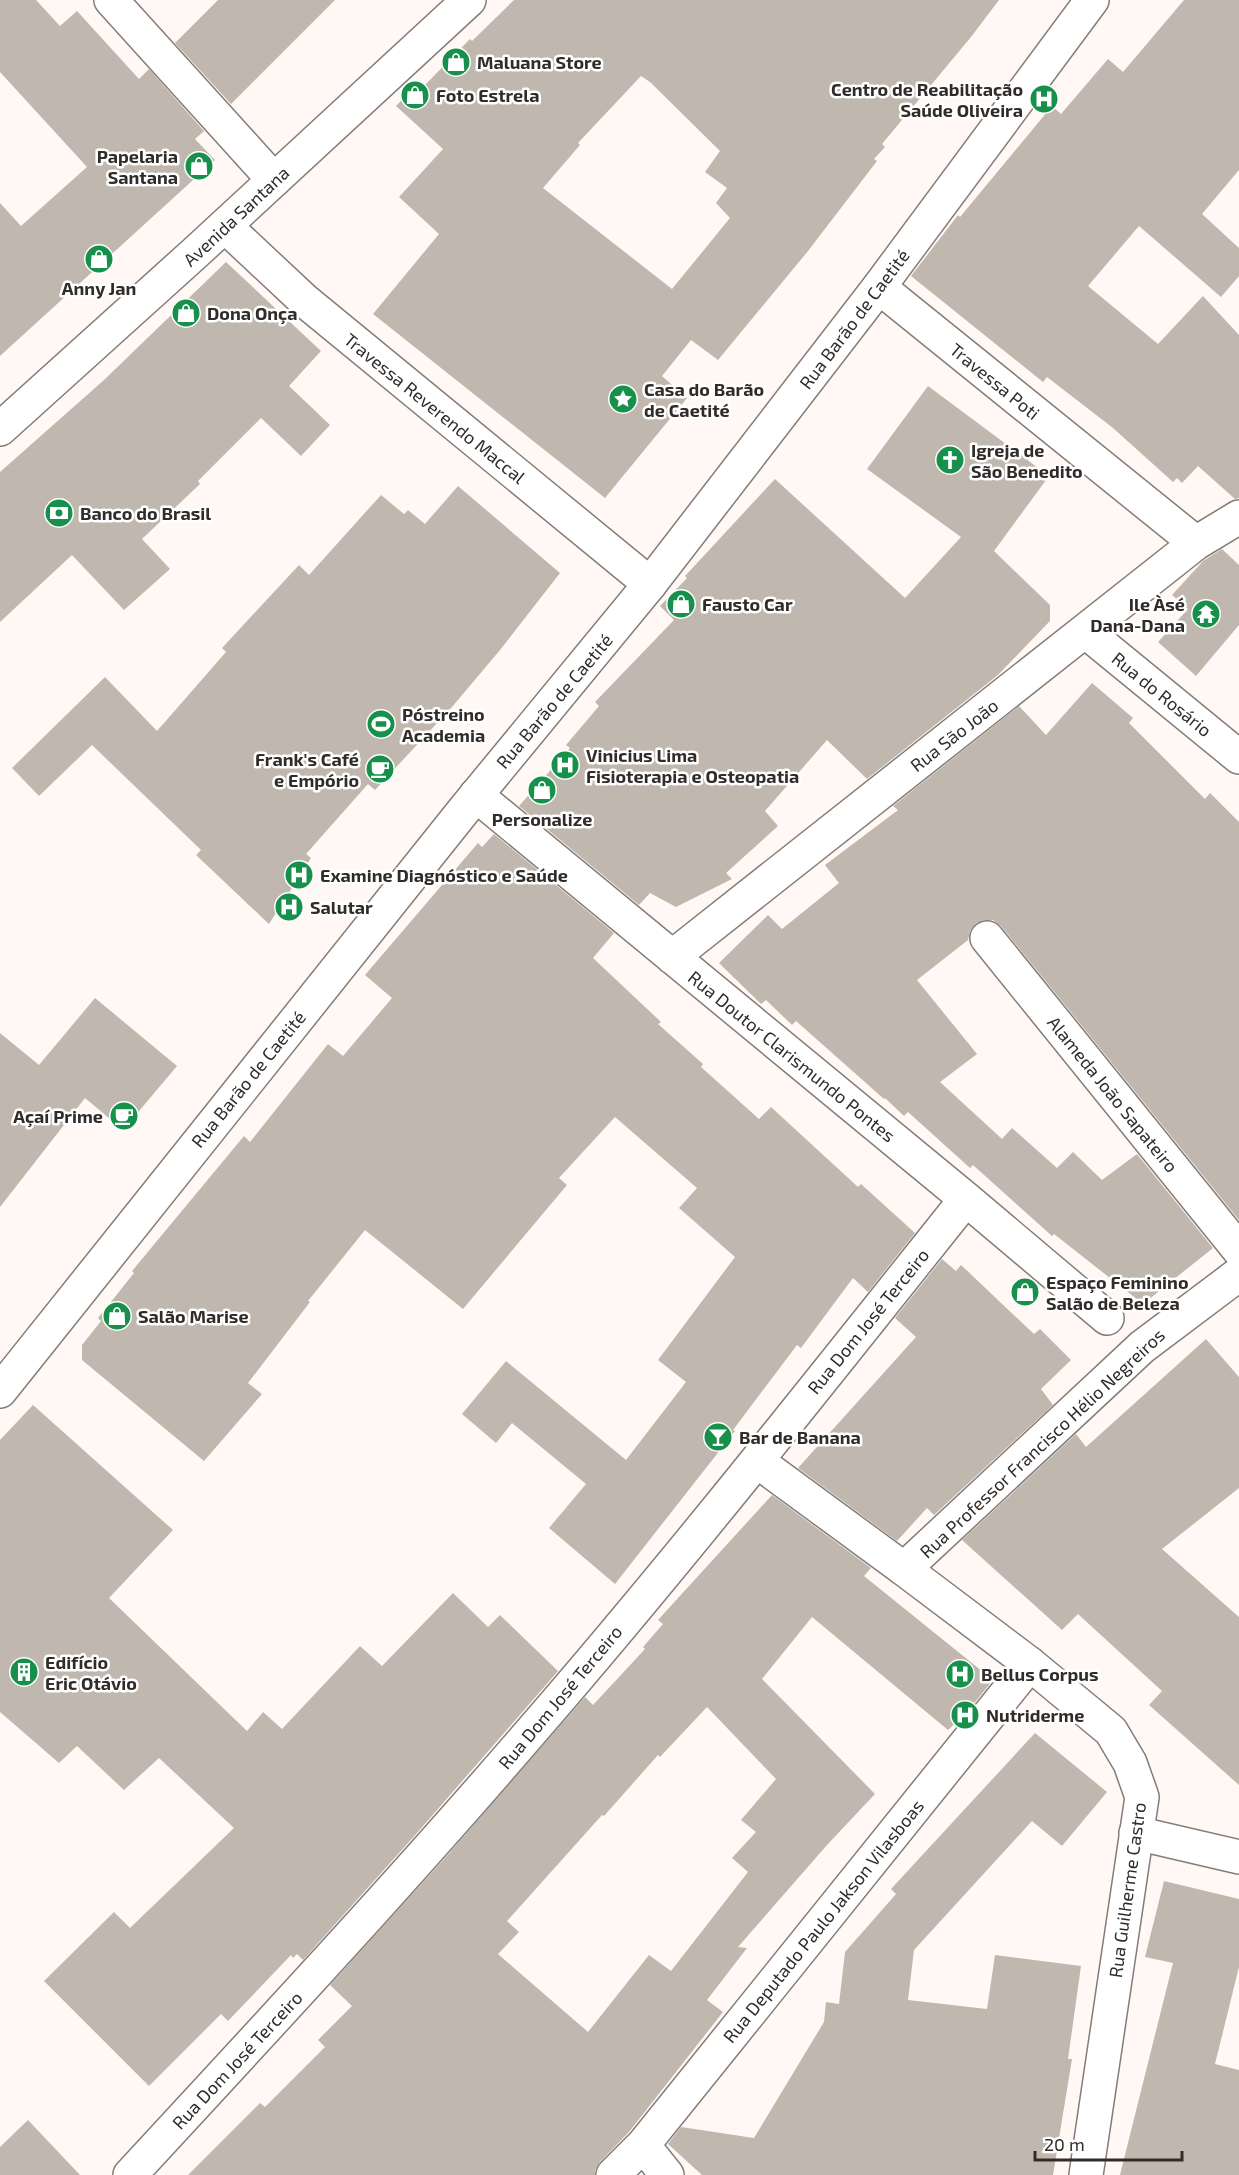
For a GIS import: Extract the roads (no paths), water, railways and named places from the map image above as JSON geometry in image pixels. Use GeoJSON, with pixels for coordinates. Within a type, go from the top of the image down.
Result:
{"type":"FeatureCollection","features":[{"type":"Feature","properties":{"kind":"street"},"geometry":{"type":"LineString","coordinates":[[111,0],[274,180]]}},
{"type":"Feature","properties":{"kind":"street","name":"Avenida Santana"},"geometry":{"type":"LineString","coordinates":[[0,429],[225,226],[469,0]]}},
{"type":"Feature","properties":{"kind":"street","name":"Rua Barão de Caetité"},"geometry":{"type":"LineString","coordinates":[[0,1391],[476,795],[650,584],[879,287],[1092,0]]}},
{"type":"Feature","properties":{"kind":"street","name":"Travessa Reverendo Maccal"},"geometry":{"type":"LineString","coordinates":[[225,226],[304,300],[650,584]]}},
{"type":"Feature","properties":{"kind":"street","name":"Travessa Poti"},"geometry":{"type":"LineString","coordinates":[[879,287],[1196,543]]}},
{"type":"Feature","properties":{"kind":"street","name":"Rua São João"},"geometry":{"type":"LineString","coordinates":[[672,957],[1196,543],[1239,517]]}},
{"type":"Feature","properties":{"kind":"street","name":"Rua do Rosário"},"geometry":{"type":"LineString","coordinates":[[1084,631],[1239,757]]}},
{"type":"Feature","properties":{"kind":"street","name":"Rua Doutor Clarismundo Pontes"},"geometry":{"type":"LineString","coordinates":[[476,795],[1107,1318]]}},
{"type":"Feature","properties":{"kind":"street","name":"Alameda João Sapateiro"},"geometry":{"type":"LineString","coordinates":[[987,938],[1239,1250]]}},
{"type":"Feature","properties":{"kind":"street","name":"Rua Dom José Terceiro"},"geometry":{"type":"LineString","coordinates":[[130,2175],[321,1968],[530,1734],[757,1461],[966,1199]]}},
{"type":"Feature","properties":{"kind":"street","name":"Rua Professor Francisco Hélio Negreiros"},"geometry":{"type":"LineString","coordinates":[[904,1569],[1142,1347],[1239,1274]]}},
{"type":"Feature","properties":{"kind":"street","name":"Rua Guilherme Castro"},"geometry":{"type":"LineString","coordinates":[[757,1461],[1030,1664],[1111,1731],[1130,1762],[1142,1797],[1086,2175]]}},
{"type":"Feature","properties":{"kind":"street","name":"Rua Deputado Paulo Jakson Vilasboas"},"geometry":{"type":"LineString","coordinates":[[613,2175],[643,2145],[1030,1664]]}},
{"type":"Feature","properties":{"kind":"street"},"geometry":{"type":"LineString","coordinates":[[1136,1833],[1239,1857]]}},
{"type":"Feature","properties":{"kind":"street"},"geometry":{"type":"LineString","coordinates":[[643,2145],[667,2175]]}},
{"type":"Feature","properties":{"kind":"place","name":"Maluana Store"},"geometry":{"type":"Point","coordinates":[456,62]}},
{"type":"Feature","properties":{"kind":"place","name":"Foto Estrela"},"geometry":{"type":"Point","coordinates":[415,95]}},
{"type":"Feature","properties":{"kind":"place","name":"Centro de Reabilitação Saúde Oliveira"},"geometry":{"type":"Point","coordinates":[1044,99]}},
{"type":"Feature","properties":{"kind":"place","name":"Papelaria Santana"},"geometry":{"type":"Point","coordinates":[199,166]}},
{"type":"Feature","properties":{"kind":"place","name":"Anny Jan"},"geometry":{"type":"Point","coordinates":[99,259]}},
{"type":"Feature","properties":{"kind":"place","name":"Dona Onça"},"geometry":{"type":"Point","coordinates":[186,313]}},
{"type":"Feature","properties":{"kind":"place","name":"Casa do Barão de Caetité"},"geometry":{"type":"Point","coordinates":[623,399]}},
{"type":"Feature","properties":{"kind":"place","name":"Igreja de São Benedito"},"geometry":{"type":"Point","coordinates":[950,460]}},
{"type":"Feature","properties":{"kind":"place","name":"Banco do Brasil"},"geometry":{"type":"Point","coordinates":[59,513]}},
{"type":"Feature","properties":{"kind":"place","name":"Fausto Car"},"geometry":{"type":"Point","coordinates":[681,604]}},
{"type":"Feature","properties":{"kind":"place","name":"Ile Àsé Dana-Dana"},"geometry":{"type":"Point","coordinates":[1206,614]}},
{"type":"Feature","properties":{"kind":"place","name":"Póstreino Academia"},"geometry":{"type":"Point","coordinates":[381,724]}},
{"type":"Feature","properties":{"kind":"place","name":"Vinicius Lima Fisioterapia e Osteopatia"},"geometry":{"type":"Point","coordinates":[565,765]}},
{"type":"Feature","properties":{"kind":"place","name":"Frank's Café e Empório"},"geometry":{"type":"Point","coordinates":[380,769]}},
{"type":"Feature","properties":{"kind":"place","name":"Personalize"},"geometry":{"type":"Point","coordinates":[542,790]}},
{"type":"Feature","properties":{"kind":"place","name":"Examine Diagnóstico e Saúde"},"geometry":{"type":"Point","coordinates":[299,875]}},
{"type":"Feature","properties":{"kind":"place","name":"Salutar"},"geometry":{"type":"Point","coordinates":[289,907]}},
{"type":"Feature","properties":{"kind":"place","name":"Açaí Prime"},"geometry":{"type":"Point","coordinates":[124,1116]}},
{"type":"Feature","properties":{"kind":"place","name":"Espaço Feminino Salão de Beleza"},"geometry":{"type":"Point","coordinates":[1025,1292]}},
{"type":"Feature","properties":{"kind":"place","name":"Salão Marise"},"geometry":{"type":"Point","coordinates":[117,1316]}},
{"type":"Feature","properties":{"kind":"place","name":"Bar de Banana"},"geometry":{"type":"Point","coordinates":[718,1437]}},
{"type":"Feature","properties":{"kind":"place","name":"Edifício Eric Otávio"},"geometry":{"type":"Point","coordinates":[24,1672]}},
{"type":"Feature","properties":{"kind":"place","name":"Bellus Corpus"},"geometry":{"type":"Point","coordinates":[960,1674]}},
{"type":"Feature","properties":{"kind":"place","name":"Nutriderme"},"geometry":{"type":"Point","coordinates":[965,1715]}}]}
